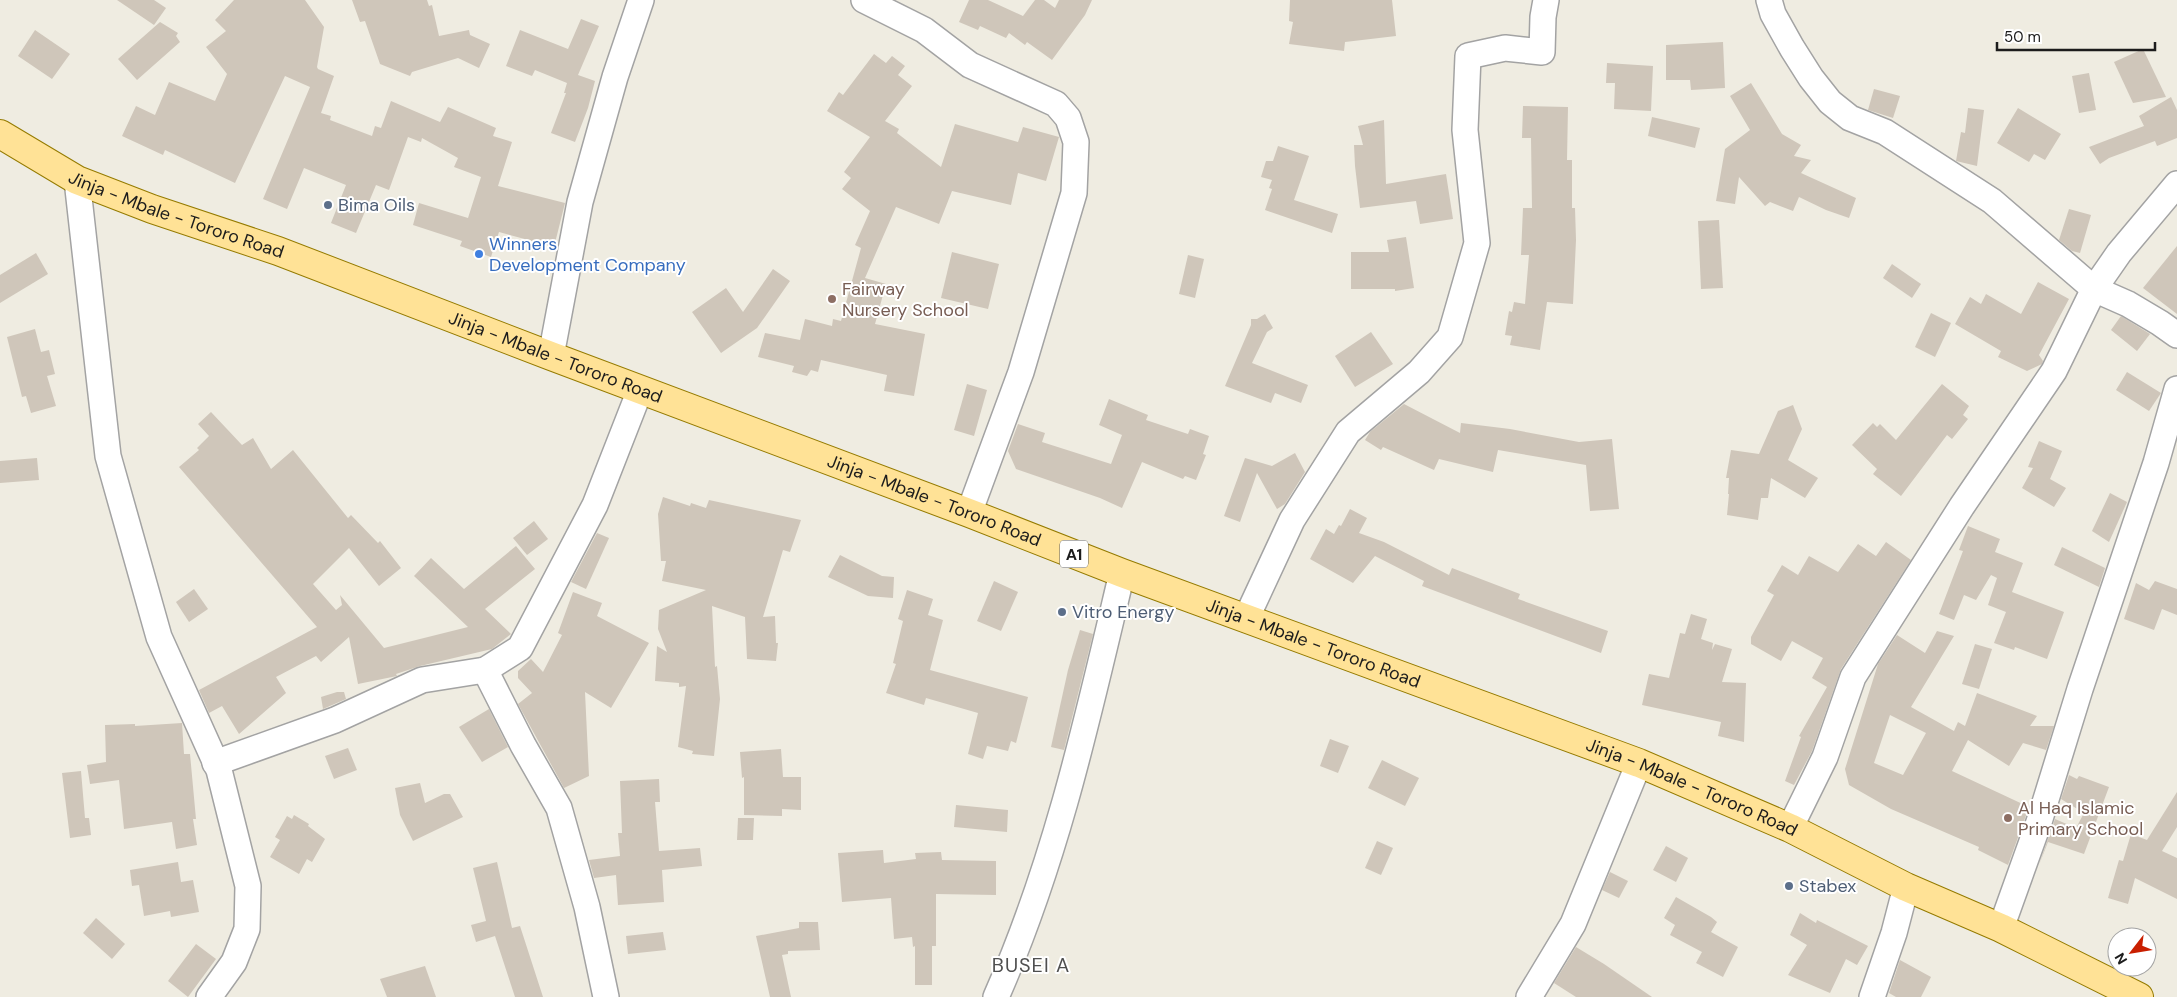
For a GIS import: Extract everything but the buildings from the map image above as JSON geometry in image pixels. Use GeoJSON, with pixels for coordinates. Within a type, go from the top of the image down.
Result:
{"type":"FeatureCollection","features":[{"type":"Feature","properties":{"kind":"main road","name":"Jinja - Mbale - Tororo Road"},"geometry":{"type":"LineString","coordinates":[[0,134],[77,180],[152,209],[278,251],[640,390],[969,512],[1122,573],[1639,763],[1790,828],[1906,887],[2001,928],[2139,997]]}},
{"type":"Feature","properties":{"kind":"street"},"geometry":{"type":"LineString","coordinates":[[551,356],[580,202],[615,77],[641,0]]}},
{"type":"Feature","properties":{"kind":"street"},"geometry":{"type":"LineString","coordinates":[[864,0],[924,30],[970,65],[1056,104],[1068,118],[1076,142],[1074,193],[1022,372],[969,512]]}},
{"type":"Feature","properties":{"kind":"street"},"geometry":{"type":"LineString","coordinates":[[1246,619],[1292,520],[1348,432],[1419,372],[1450,337],[1477,242],[1465,130],[1468,56],[1505,48],[1542,52],[1543,17],[1546,0]]}},
{"type":"Feature","properties":{"kind":"street"},"geometry":{"type":"LineString","coordinates":[[1769,0],[1773,14],[1792,48],[1811,78],[1830,102],[1850,118],[1885,132],[1992,201],[2094,289],[2128,304],[2160,323],[2177,336]]}},
{"type":"Feature","properties":{"kind":"street"},"geometry":{"type":"LineString","coordinates":[[77,180],[108,456],[159,637],[215,763],[248,886],[247,929],[234,962],[209,997]]}},
{"type":"Feature","properties":{"kind":"street"},"geometry":{"type":"LineString","coordinates":[[1790,828],[1825,756],[1853,677],[1962,506],[2054,371],[2094,289],[2119,253],[2177,184]]}},
{"type":"Feature","properties":{"kind":"street"},"geometry":{"type":"LineString","coordinates":[[2001,928],[2039,822],[2080,689],[2156,463],[2177,389]]}},
{"type":"Feature","properties":{"kind":"street"},"geometry":{"type":"LineString","coordinates":[[215,763],[335,720],[422,680],[486,670],[520,648],[595,505],[640,390]]}},
{"type":"Feature","properties":{"kind":"street"},"geometry":{"type":"LineString","coordinates":[[996,997],[1049,861],[1083,735],[1122,573]]}},
{"type":"Feature","properties":{"kind":"street"},"geometry":{"type":"LineString","coordinates":[[486,670],[523,745],[559,808],[588,907],[606,997]]}},
{"type":"Feature","properties":{"kind":"street"},"geometry":{"type":"LineString","coordinates":[[1529,997],[1573,924],[1639,763]]}},
{"type":"Feature","properties":{"kind":"street"},"geometry":{"type":"LineString","coordinates":[[1872,997],[1894,934],[1906,887]]}},
{"type":"Feature","properties":{"kind":"place","name":"Bima Oils"},"geometry":{"type":"Point","coordinates":[328,205]}},
{"type":"Feature","properties":{"kind":"place","name":"Winners Development Company"},"geometry":{"type":"Point","coordinates":[479,254]}},
{"type":"Feature","properties":{"kind":"place","name":"Fairway Nursery School"},"geometry":{"type":"Point","coordinates":[832,299]}},
{"type":"Feature","properties":{"kind":"place","name":"Vitro Energy"},"geometry":{"type":"Point","coordinates":[1062,612]}},
{"type":"Feature","properties":{"kind":"place","name":"Al Haq Islamic Primary School"},"geometry":{"type":"Point","coordinates":[2008,818]}},
{"type":"Feature","properties":{"kind":"place","name":"Stabex"},"geometry":{"type":"Point","coordinates":[1789,886]}},
{"type":"Feature","properties":{"kind":"district","name":"BUSEI A"},"geometry":{"type":"Point","coordinates":[1031,965]}}]}
